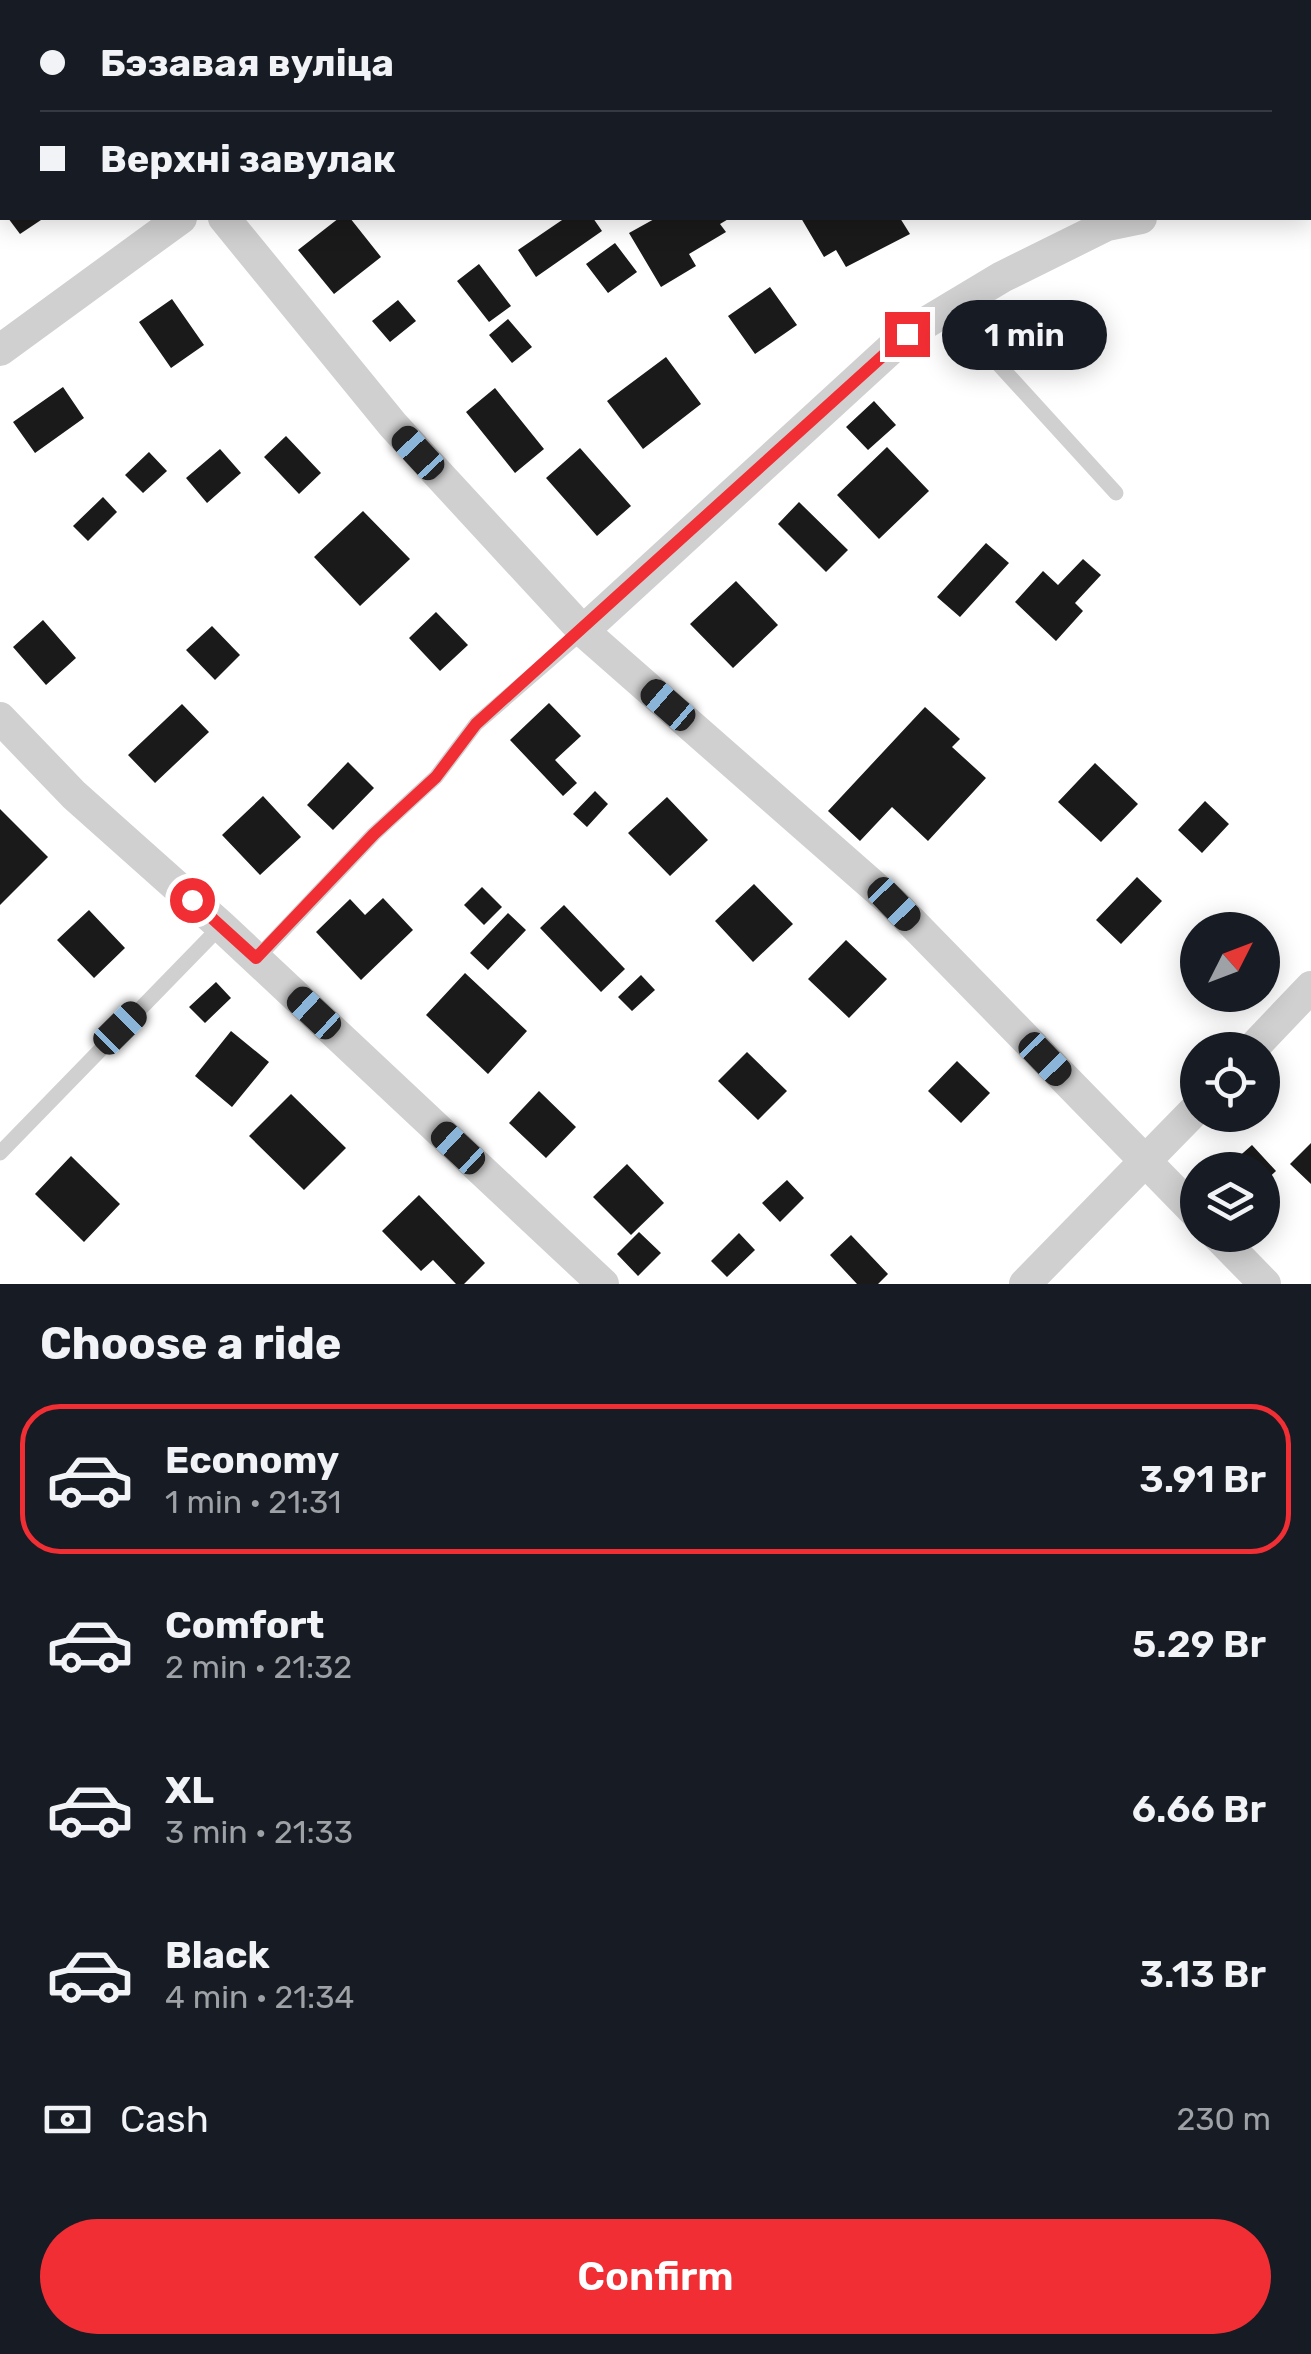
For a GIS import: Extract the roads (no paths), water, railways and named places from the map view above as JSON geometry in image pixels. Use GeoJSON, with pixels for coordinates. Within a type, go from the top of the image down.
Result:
{"type":"FeatureCollection","features":[{"type":"Feature","properties":{"kind":"street"},"geometry":{"type":"LineString","coordinates":[[0,350],[178,220]]}},
{"type":"Feature","properties":{"kind":"street"},"geometry":{"type":"LineString","coordinates":[[226,220],[392,425],[583,631],[894,904],[1180,1197]]}},
{"type":"Feature","properties":{"kind":"street"},"geometry":{"type":"LineString","coordinates":[[583,631],[907,334],[1002,277],[1107,225],[1131,220]]}},
{"type":"Feature","properties":{"kind":"street"},"geometry":{"type":"LineString","coordinates":[[0,718],[74,795],[256,958],[603,1284]]}},
{"type":"Feature","properties":{"kind":"street"},"geometry":{"type":"LineString","coordinates":[[1268,1032],[1311,987]]}},
{"type":"Feature","properties":{"kind":"street"},"geometry":{"type":"LineString","coordinates":[[1025,1284],[1180,1126]]}},
{"type":"Feature","properties":{"kind":"street"},"geometry":{"type":"LineString","coordinates":[[1234,1252],[1265,1284]]}},
{"type":"Feature","properties":{"kind":"lane"},"geometry":{"type":"LineString","coordinates":[[948,309],[1116,494]]}},
{"type":"Feature","properties":{"kind":"lane"},"geometry":{"type":"LineString","coordinates":[[256,958],[374,834],[436,777],[476,724],[583,631]]}},
{"type":"Feature","properties":{"kind":"lane"},"geometry":{"type":"LineString","coordinates":[[0,1153],[221,926]]}}]}
